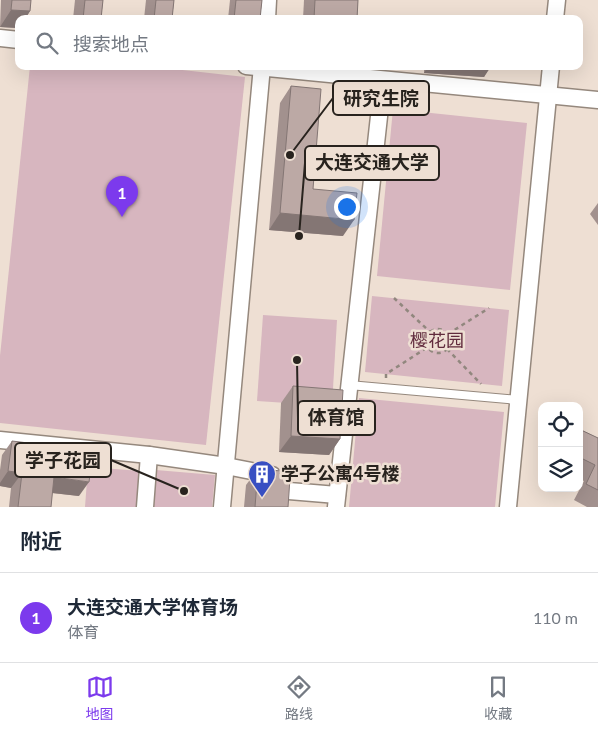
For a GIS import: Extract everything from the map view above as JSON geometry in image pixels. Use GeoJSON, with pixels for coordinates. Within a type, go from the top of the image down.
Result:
{"type":"FeatureCollection","features":[{"type":"Feature","properties":{"kind":"street"},"geometry":{"type":"LineString","coordinates":[[267,15],[268,0]]}},
{"type":"Feature","properties":{"kind":"street"},"geometry":{"type":"LineString","coordinates":[[555,15],[557,0]]}},
{"type":"Feature","properties":{"kind":"street"},"geometry":{"type":"LineString","coordinates":[[0,38],[15,40]]}},
{"type":"Feature","properties":{"kind":"street"},"geometry":{"type":"LineString","coordinates":[[222,507],[262,70]]}},
{"type":"Feature","properties":{"kind":"street"},"geometry":{"type":"LineString","coordinates":[[290,70],[598,100]]}},
{"type":"Feature","properties":{"kind":"street"},"geometry":{"type":"LineString","coordinates":[[508,507],[551,70]]}},
{"type":"Feature","properties":{"kind":"street"},"geometry":{"type":"LineString","coordinates":[[0,440],[149,455],[272,474],[288,499],[337,501],[383,80]]}},
{"type":"Feature","properties":{"kind":"street"},"geometry":{"type":"LineString","coordinates":[[145,507],[149,455]]}},
{"type":"Feature","properties":{"kind":"lane"},"geometry":{"type":"LineString","coordinates":[[349,385],[518,400]]}},
{"type":"Feature","properties":{"kind":"path"},"geometry":{"type":"LineString","coordinates":[[394,298],[430,332]]}},
{"type":"Feature","properties":{"kind":"path"},"geometry":{"type":"LineString","coordinates":[[448,334],[489,308]]}},
{"type":"Feature","properties":{"kind":"path"},"geometry":{"type":"LineString","coordinates":[[438,329],[448,334],[450,344],[447,349],[440,353],[430,350],[426,339],[430,332],[438,329]]}},
{"type":"Feature","properties":{"kind":"path"},"geometry":{"type":"LineString","coordinates":[[386,374],[428,347]]}},
{"type":"Feature","properties":{"kind":"path"},"geometry":{"type":"LineString","coordinates":[[447,349],[481,384]]}},
{"type":"Feature","properties":{"kind":"green space"},"geometry":{"type":"Polygon","coordinates":[[[30,70],[183,70],[245,77],[206,445],[0,423],[0,356],[30,70]]]}},
{"type":"Feature","properties":{"kind":"green space"},"geometry":{"type":"Polygon","coordinates":[[[393,109],[527,123],[510,290],[377,276],[393,109]]]}},
{"type":"Feature","properties":{"kind":"green space","name":"樱花园"},"geometry":{"type":"Polygon","coordinates":[[[372,296],[509,310],[502,386],[365,372],[372,296]]]}},
{"type":"Feature","properties":{"kind":"green space"},"geometry":{"type":"Polygon","coordinates":[[[263,315],[337,320],[332,406],[257,401],[263,315]]]}},
{"type":"Feature","properties":{"kind":"green space"},"geometry":{"type":"Polygon","coordinates":[[[359,398],[504,412],[495,507],[349,507],[359,398]]]}},
{"type":"Feature","properties":{"kind":"green space"},"geometry":{"type":"Polygon","coordinates":[[[88,467],[141,471],[137,507],[85,507],[88,467]]]}},
{"type":"Feature","properties":{"kind":"green space"},"geometry":{"type":"Polygon","coordinates":[[[156,470],[215,475],[212,507],[152,507],[156,470]]]}},
{"type":"Feature","properties":{"kind":"building"},"geometry":{"type":"Polygon","coordinates":[[[12,0],[31,0],[30,11],[11,10],[12,0]]]}},
{"type":"Feature","properties":{"kind":"building"},"geometry":{"type":"Polygon","coordinates":[[[85,0],[103,0],[101,15],[83,15],[85,0]]]}},
{"type":"Feature","properties":{"kind":"building"},"geometry":{"type":"Polygon","coordinates":[[[156,0],[174,0],[172,15],[154,15],[156,0]]]}},
{"type":"Feature","properties":{"kind":"building"},"geometry":{"type":"Polygon","coordinates":[[[236,0],[262,0],[260,15],[234,15],[236,0]]]}},
{"type":"Feature","properties":{"kind":"building"},"geometry":{"type":"Polygon","coordinates":[[[315,0],[358,0],[357,15],[314,15],[315,0]]]}},
{"type":"Feature","properties":{"kind":"building"},"geometry":{"type":"Polygon","coordinates":[[[291,86],[321,89],[313,189],[357,193],[354,220],[280,213],[291,86]]]}},
{"type":"Feature","properties":{"kind":"building"},"geometry":{"type":"Polygon","coordinates":[[[293,386],[343,390],[340,439],[291,436],[293,386]]]}},
{"type":"Feature","properties":{"kind":"building"},"geometry":{"type":"Polygon","coordinates":[[[583,431],[598,438],[598,490],[586,484],[595,465],[583,459],[583,431]]]}},
{"type":"Feature","properties":{"kind":"building"},"geometry":{"type":"Polygon","coordinates":[[[12,441],[93,451],[89,482],[54,477],[51,507],[18,507],[22,473],[8,471],[12,441]]]}},
{"type":"Feature","properties":{"kind":"building"},"geometry":{"type":"Polygon","coordinates":[[[258,469],[282,471],[290,478],[288,507],[255,507],[258,469]]]}},
{"type":"Feature","properties":{"kind":"place","name":"研究生院"},"geometry":{"type":"Point","coordinates":[290,155]}},
{"type":"Feature","properties":{"kind":"place","name":"大连交通大学体育场"},"geometry":{"type":"Point","coordinates":[122,217]}},
{"type":"Feature","properties":{"kind":"place","name":"大连交通大学"},"geometry":{"type":"Point","coordinates":[299,236]}},
{"type":"Feature","properties":{"kind":"place","name":"体育馆"},"geometry":{"type":"Point","coordinates":[297,360]}},
{"type":"Feature","properties":{"kind":"place","name":"学子花园"},"geometry":{"type":"Point","coordinates":[184,491]}},
{"type":"Feature","properties":{"kind":"place","name":"学子公寓4号楼"},"geometry":{"type":"Point","coordinates":[262,498]}}]}
